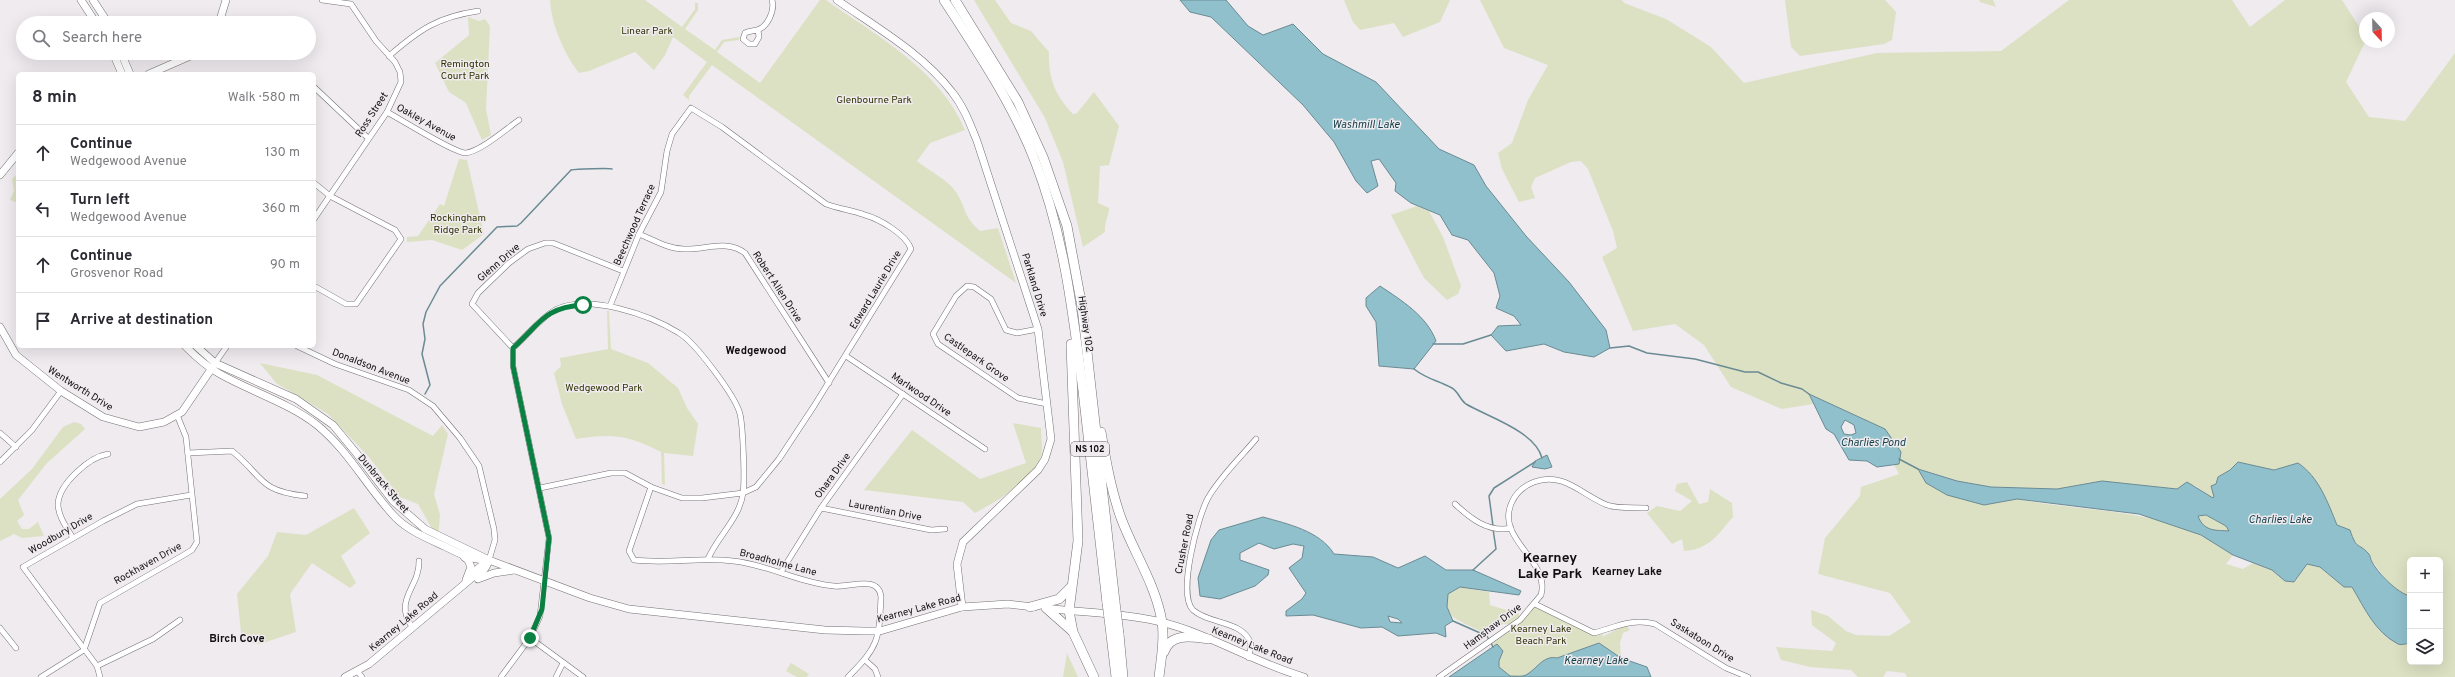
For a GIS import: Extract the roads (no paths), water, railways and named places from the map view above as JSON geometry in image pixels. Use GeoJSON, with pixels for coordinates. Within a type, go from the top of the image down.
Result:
{"type":"FeatureCollection","features":[{"type":"Feature","properties":{"kind":"highway","name":"Highway 102"},"geometry":{"type":"LineString","coordinates":[[944,0],[1008,104],[1035,160],[1059,238],[1070,296],[1115,635],[1123,677]]}},
{"type":"Feature","properties":{"kind":"highway","name":"Highway 102"},"geometry":{"type":"LineString","coordinates":[[955,0],[1018,102],[1043,157],[1066,226],[1076,267],[1084,328],[1111,603]]}},
{"type":"Feature","properties":{"kind":"highway"},"geometry":{"type":"LineString","coordinates":[[1070,296],[1078,541],[1069,611],[1073,632],[1094,677]]}},
{"type":"Feature","properties":{"kind":"highway"},"geometry":{"type":"LineString","coordinates":[[1084,328],[1112,490],[1121,519],[1158,603],[1162,623],[1159,677]]}},
{"type":"Feature","properties":{"kind":"highway"},"geometry":{"type":"LineString","coordinates":[[1030,607],[1059,599],[1071,587]]}},
{"type":"Feature","properties":{"kind":"highway"},"geometry":{"type":"LineString","coordinates":[[1046,608],[1073,632]]}},
{"type":"Feature","properties":{"kind":"highway","name":"Highway 102"},"geometry":{"type":"LineString","coordinates":[[1115,635],[1116,677]]}},
{"type":"Feature","properties":{"kind":"highway"},"geometry":{"type":"LineString","coordinates":[[1161,659],[1166,647],[1179,637],[1209,639]]}},
{"type":"Feature","properties":{"kind":"main road"},"geometry":{"type":"LineString","coordinates":[[81,0],[91,16]]}},
{"type":"Feature","properties":{"kind":"main road"},"geometry":{"type":"LineString","coordinates":[[94,0],[104,16]]}},
{"type":"Feature","properties":{"kind":"main road"},"geometry":{"type":"LineString","coordinates":[[221,16],[226,0]]}},
{"type":"Feature","properties":{"kind":"main road","name":"Parkland Drive"},"geometry":{"type":"LineString","coordinates":[[837,0],[899,44],[942,79],[966,113],[977,141],[1038,329],[1051,439],[1045,459],[1038,470],[963,542],[957,564],[962,607]]}},
{"type":"Feature","properties":{"kind":"main road"},"geometry":{"type":"LineString","coordinates":[[116,60],[121,72]]}},
{"type":"Feature","properties":{"kind":"main road"},"geometry":{"type":"LineString","coordinates":[[125,60],[129,72]]}},
{"type":"Feature","properties":{"kind":"main road"},"geometry":{"type":"LineString","coordinates":[[154,72],[181,60]]}},
{"type":"Feature","properties":{"kind":"main road"},"geometry":{"type":"LineString","coordinates":[[0,175],[16,155]]}},
{"type":"Feature","properties":{"kind":"main road"},"geometry":{"type":"LineString","coordinates":[[0,167],[9,162]]}},
{"type":"Feature","properties":{"kind":"main road","name":"Wentworth Drive"},"geometry":{"type":"LineString","coordinates":[[0,327],[16,355],[61,391],[103,417],[139,427],[164,422],[177,415],[190,402],[213,366]]}},
{"type":"Feature","properties":{"kind":"main road","name":"Dunbrack Street"},"geometry":{"type":"LineString","coordinates":[[187,348],[213,366],[316,424],[339,446],[397,519],[423,537],[479,560],[489,560]]}},
{"type":"Feature","properties":{"kind":"main road","name":"Dunbrack Street"},"geometry":{"type":"LineString","coordinates":[[198,348],[213,366],[296,399],[333,425],[346,439],[384,490],[405,512],[425,529],[489,560]]}},
{"type":"Feature","properties":{"kind":"main road"},"geometry":{"type":"LineString","coordinates":[[459,553],[468,560],[471,567],[470,573],[462,587]]}},
{"type":"Feature","properties":{"kind":"main road","name":"Kearney Lake Road"},"geometry":{"type":"LineString","coordinates":[[345,677],[360,674],[412,627],[462,587],[473,577],[482,564],[489,560],[590,598],[629,609],[825,630],[880,630],[962,607],[1008,604],[1162,623],[1209,639],[1249,658],[1304,677]]}},
{"type":"Feature","properties":{"kind":"main road"},"geometry":{"type":"LineString","coordinates":[[462,587],[494,573],[517,570]]}},
{"type":"Feature","properties":{"kind":"street"},"geometry":{"type":"LineString","coordinates":[[322,0],[352,4],[357,0]]}},
{"type":"Feature","properties":{"kind":"street"},"geometry":{"type":"LineString","coordinates":[[758,30],[773,10],[772,0]]}},
{"type":"Feature","properties":{"kind":"street","name":"Ross Street"},"geometry":{"type":"LineString","coordinates":[[316,216],[387,112],[401,82],[400,72],[376,41],[352,4]]}},
{"type":"Feature","properties":{"kind":"street"},"geometry":{"type":"LineString","coordinates":[[389,56],[422,28],[437,20],[478,11]]}},
{"type":"Feature","properties":{"kind":"street"},"geometry":{"type":"LineString","coordinates":[[316,89],[368,138]]}},
{"type":"Feature","properties":{"kind":"street","name":"Beechwood Terrace"},"geometry":{"type":"LineString","coordinates":[[610,306],[623,271],[661,192],[667,151],[672,134],[691,108]]}},
{"type":"Feature","properties":{"kind":"street","name":"Edward Laurie Drive"},"geometry":{"type":"LineString","coordinates":[[691,108],[722,127],[826,204],[840,210],[866,215],[894,231],[909,244],[911,249],[846,356],[779,459],[756,487],[743,493]]}},
{"type":"Feature","properties":{"kind":"street","name":"Oakley Avenue"},"geometry":{"type":"LineString","coordinates":[[387,112],[450,148],[466,153],[475,150],[519,120]]}},
{"type":"Feature","properties":{"kind":"street"},"geometry":{"type":"LineString","coordinates":[[316,185],[330,196],[395,230],[401,239],[356,304],[346,304],[316,287]]}},
{"type":"Feature","properties":{"kind":"street","name":"Robert Allen Drive"},"geometry":{"type":"LineString","coordinates":[[640,234],[670,247],[684,249],[730,245],[745,253],[829,383]]}},
{"type":"Feature","properties":{"kind":"street","name":"Glenn Drive"},"geometry":{"type":"LineString","coordinates":[[513,348],[472,304],[478,293],[504,268],[528,249],[553,243],[623,271]]}},
{"type":"Feature","properties":{"kind":"street","name":"Castlepark Grove"},"geometry":{"type":"LineString","coordinates":[[1038,329],[1017,332],[1006,330],[991,299],[974,287],[968,286],[956,296],[933,334],[938,344],[1015,396],[1047,404]]}},
{"type":"Feature","properties":{"kind":"street"},"geometry":{"type":"LineString","coordinates":[[501,677],[530,638],[542,609],[549,538],[540,488],[513,366],[513,348],[545,317],[556,309],[570,306],[610,306],[625,309],[680,334],[707,362],[735,403],[740,415],[743,493],[732,519],[714,544],[708,559]]}},
{"type":"Feature","properties":{"kind":"street"},"geometry":{"type":"LineString","coordinates":[[213,366],[226,348]]}},
{"type":"Feature","properties":{"kind":"street","name":"Donaldson Avenue"},"geometry":{"type":"LineString","coordinates":[[301,348],[335,364],[409,390],[433,406],[460,438],[478,466],[494,529],[494,546],[489,560]]}},
{"type":"Feature","properties":{"kind":"street","name":"Marlwood Drive"},"geometry":{"type":"LineString","coordinates":[[846,356],[984,449]]}},
{"type":"Feature","properties":{"kind":"street"},"geometry":{"type":"LineString","coordinates":[[0,462],[32,430],[61,391]]}},
{"type":"Feature","properties":{"kind":"street","name":"Ohara Drive"},"geometry":{"type":"LineString","coordinates":[[781,572],[821,508],[903,394]]}},
{"type":"Feature","properties":{"kind":"street","name":"Rockhaven Drive"},"geometry":{"type":"LineString","coordinates":[[84,650],[100,602],[192,550],[196,542],[197,536],[191,495],[186,437],[177,415]]}},
{"type":"Feature","properties":{"kind":"street"},"geometry":{"type":"LineString","coordinates":[[0,433],[16,447]]}},
{"type":"Feature","properties":{"kind":"street","name":"Crusher Road"},"geometry":{"type":"LineString","coordinates":[[1249,658],[1252,644],[1244,631],[1205,617],[1192,608],[1188,599],[1187,577],[1204,506],[1211,493],[1256,439]]}},
{"type":"Feature","properties":{"kind":"street"},"geometry":{"type":"LineString","coordinates":[[188,453],[232,451],[246,463],[261,482],[287,494],[305,496]]}},
{"type":"Feature","properties":{"kind":"street"},"geometry":{"type":"LineString","coordinates":[[73,538],[60,514],[58,503],[62,492],[80,468],[97,456],[108,454]]}},
{"type":"Feature","properties":{"kind":"street"},"geometry":{"type":"LineString","coordinates":[[540,488],[612,473],[625,474],[651,487],[682,498],[702,498],[743,493]]}},
{"type":"Feature","properties":{"kind":"street"},"geometry":{"type":"LineString","coordinates":[[1455,504],[1476,521],[1494,529],[1510,528],[1508,517],[1514,499],[1525,487],[1540,480],[1566,482],[1610,506],[1646,508]]}},
{"type":"Feature","properties":{"kind":"street","name":"Broadholme Lane"},"geometry":{"type":"LineString","coordinates":[[651,487],[629,551],[634,560],[708,559],[734,561],[834,586],[867,584],[876,586],[880,591],[880,630]]}},
{"type":"Feature","properties":{"kind":"street","name":"Woodbury Drive"},"geometry":{"type":"LineString","coordinates":[[100,677],[96,666],[23,567],[137,504],[191,495]]}},
{"type":"Feature","properties":{"kind":"street","name":"Laurentian Drive"},"geometry":{"type":"LineString","coordinates":[[821,508],[931,530],[945,529]]}},
{"type":"Feature","properties":{"kind":"street","name":"Hamshaw Drive"},"geometry":{"type":"LineString","coordinates":[[1439,677],[1520,620],[1541,595],[1542,579],[1510,528]]}},
{"type":"Feature","properties":{"kind":"street"},"geometry":{"type":"LineString","coordinates":[[412,627],[407,620],[404,605],[420,569],[419,561]]}},
{"type":"Feature","properties":{"kind":"street","name":"Saskatoon Drive"},"geometry":{"type":"LineString","coordinates":[[1535,604],[1594,633],[1625,622],[1655,624],[1726,668],[1748,677]]}},
{"type":"Feature","properties":{"kind":"street"},"geometry":{"type":"LineString","coordinates":[[96,666],[153,639],[180,620]]}},
{"type":"Feature","properties":{"kind":"street"},"geometry":{"type":"LineString","coordinates":[[0,628],[16,648]]}},
{"type":"Feature","properties":{"kind":"street"},"geometry":{"type":"LineString","coordinates":[[848,677],[865,660],[874,648],[880,630]]}},
{"type":"Feature","properties":{"kind":"street"},"geometry":{"type":"LineString","coordinates":[[530,638],[583,677]]}},
{"type":"Feature","properties":{"kind":"street"},"geometry":{"type":"LineString","coordinates":[[41,677],[84,650]]}},
{"type":"Feature","properties":{"kind":"street"},"geometry":{"type":"LineString","coordinates":[[865,660],[875,669],[878,677]]}},
{"type":"Feature","properties":{"kind":"street"},"geometry":{"type":"LineString","coordinates":[[556,677],[563,663]]}},
{"type":"Feature","properties":{"kind":"water","name":"Washmill Lake"},"geometry":{"type":"Polygon","coordinates":[[[1180,0],[1226,0],[1248,26],[1263,35],[1293,24],[1323,54],[1376,82],[1439,149],[1474,165],[1486,186],[1526,236],[1569,282],[1606,330],[1610,348],[1594,357],[1564,352],[1544,344],[1506,351],[1491,335],[1498,326],[1521,325],[1514,316],[1496,308],[1500,296],[1494,273],[1468,240],[1452,235],[1440,215],[1411,203],[1395,191],[1396,183],[1379,159],[1371,161],[1378,186],[1367,193],[1356,181],[1334,142],[1303,105],[1211,17],[1190,12],[1180,0]]]}},
{"type":"Feature","properties":{"kind":"water"},"geometry":{"type":"Polygon","coordinates":[[[1380,286],[1405,303],[1420,316],[1432,332],[1436,341],[1414,369],[1379,366],[1376,322],[1366,306],[1366,298],[1380,286]]]}},
{"type":"Feature","properties":{"kind":"water","name":"Charlies Pond"},"geometry":{"type":"Polygon","coordinates":[[[1809,394],[1885,429],[1901,452],[1899,464],[1877,467],[1867,461],[1849,460],[1834,434],[1826,429],[1809,394]],[[1845,420],[1841,427],[1844,434],[1851,435],[1856,433],[1854,425],[1845,420]]]}},
{"type":"Feature","properties":{"kind":"water"},"geometry":{"type":"Polygon","coordinates":[[[1547,455],[1552,467],[1545,469],[1532,467],[1535,461],[1547,455]]]}},
{"type":"Feature","properties":{"kind":"water","name":"Charlies Lake"},"geometry":{"type":"Polygon","coordinates":[[[2238,462],[2274,470],[2298,463],[2305,469],[2312,476],[2322,491],[2337,525],[2350,530],[2356,544],[2369,554],[2371,561],[2383,577],[2399,591],[2407,595],[2407,644],[2398,644],[2383,633],[2366,612],[2352,587],[2344,587],[2320,567],[2307,564],[2294,582],[2285,581],[2272,570],[2233,555],[2201,535],[2139,514],[2017,499],[1984,505],[1947,495],[1926,483],[1918,469],[1957,481],[1991,487],[2057,489],[2102,481],[2177,489],[2187,482],[2213,498],[2211,486],[2216,484],[2218,477],[2230,470],[2238,462]],[[2206,515],[2198,516],[2207,528],[2229,531],[2226,526],[2206,515]]]}},
{"type":"Feature","properties":{"kind":"water"},"geometry":{"type":"Polygon","coordinates":[[[1263,517],[1293,526],[1312,534],[1328,546],[1334,554],[1373,557],[1398,568],[1425,556],[1446,570],[1473,570],[1521,591],[1519,595],[1460,587],[1448,594],[1447,607],[1453,621],[1445,626],[1446,637],[1436,633],[1398,636],[1382,627],[1361,628],[1313,615],[1286,616],[1286,611],[1302,599],[1306,593],[1289,568],[1302,558],[1304,546],[1293,544],[1274,549],[1259,543],[1240,553],[1240,560],[1269,570],[1268,575],[1255,586],[1220,599],[1200,596],[1198,578],[1211,540],[1219,530],[1263,517]],[[1388,616],[1390,622],[1402,623],[1398,619],[1388,616]]]}},
{"type":"Feature","properties":{"kind":"water","name":"Kearney Lake"},"geometry":{"type":"Polygon","coordinates":[[[1599,643],[1621,658],[1647,667],[1651,677],[1449,677],[1497,644],[1503,651],[1499,661],[1499,667],[1510,676],[1523,676],[1544,660],[1557,658],[1599,643]]]}},
{"type":"Feature","properties":{"kind":"waterway"},"geometry":{"type":"LineString","coordinates":[[425,394],[430,385],[422,354],[425,339],[423,324],[426,312],[440,286],[497,227],[517,226],[521,223],[571,170],[612,169]]}},
{"type":"Feature","properties":{"kind":"waterway"},"geometry":{"type":"LineString","coordinates":[[1433,344],[1463,344],[1491,335]]}},
{"type":"Feature","properties":{"kind":"waterway"},"geometry":{"type":"LineString","coordinates":[[1610,348],[1629,346],[1647,353],[1695,359],[1745,372],[1758,372],[1781,383],[1802,389],[1809,394]]}},
{"type":"Feature","properties":{"kind":"waterway"},"geometry":{"type":"LineString","coordinates":[[1414,369],[1454,389],[1466,404],[1521,432],[1538,448],[1542,458]]}},
{"type":"Feature","properties":{"kind":"waterway"},"geometry":{"type":"LineString","coordinates":[[1899,459],[1918,469]]}},
{"type":"Feature","properties":{"kind":"waterway"},"geometry":{"type":"LineString","coordinates":[[1493,526],[1489,496],[1494,488],[1535,462]]}},
{"type":"Feature","properties":{"kind":"waterway"},"geometry":{"type":"LineString","coordinates":[[1473,570],[1496,549],[1493,529]]}},
{"type":"Feature","properties":{"kind":"waterway"},"geometry":{"type":"LineString","coordinates":[[1453,621],[1487,636],[1489,640]]}},
{"type":"Feature","properties":{"kind":"waterway"},"geometry":{"type":"LineString","coordinates":[[1491,643],[1493,647]]}},
{"type":"Feature","properties":{"kind":"district","name":"Wedgewood"},"geometry":{"type":"Point","coordinates":[756,351]}},
{"type":"Feature","properties":{"kind":"district","name":"Kearney Lake Park"},"geometry":{"type":"Point","coordinates":[1550,566]}},
{"type":"Feature","properties":{"kind":"district","name":"Kearney Lake"},"geometry":{"type":"Point","coordinates":[1627,572]}},
{"type":"Feature","properties":{"kind":"district","name":"Birch Cove"},"geometry":{"type":"Point","coordinates":[237,639]}},
{"type":"Feature","properties":{"kind":"park label","name":"Linear Park"},"geometry":{"type":"Point","coordinates":[647,31]}},
{"type":"Feature","properties":{"kind":"park label","name":"Remington Court Park"},"geometry":{"type":"Point","coordinates":[465,70]}},
{"type":"Feature","properties":{"kind":"park label","name":"Glenbourne Park"},"geometry":{"type":"Point","coordinates":[874,100]}},
{"type":"Feature","properties":{"kind":"park label","name":"Rockingham Ridge Park"},"geometry":{"type":"Point","coordinates":[458,224]}},
{"type":"Feature","properties":{"kind":"park label","name":"Wedgewood Park"},"geometry":{"type":"Point","coordinates":[604,388]}},
{"type":"Feature","properties":{"kind":"park label","name":"Kearney Lake Beach Park"},"geometry":{"type":"Point","coordinates":[1541,634]}}]}
